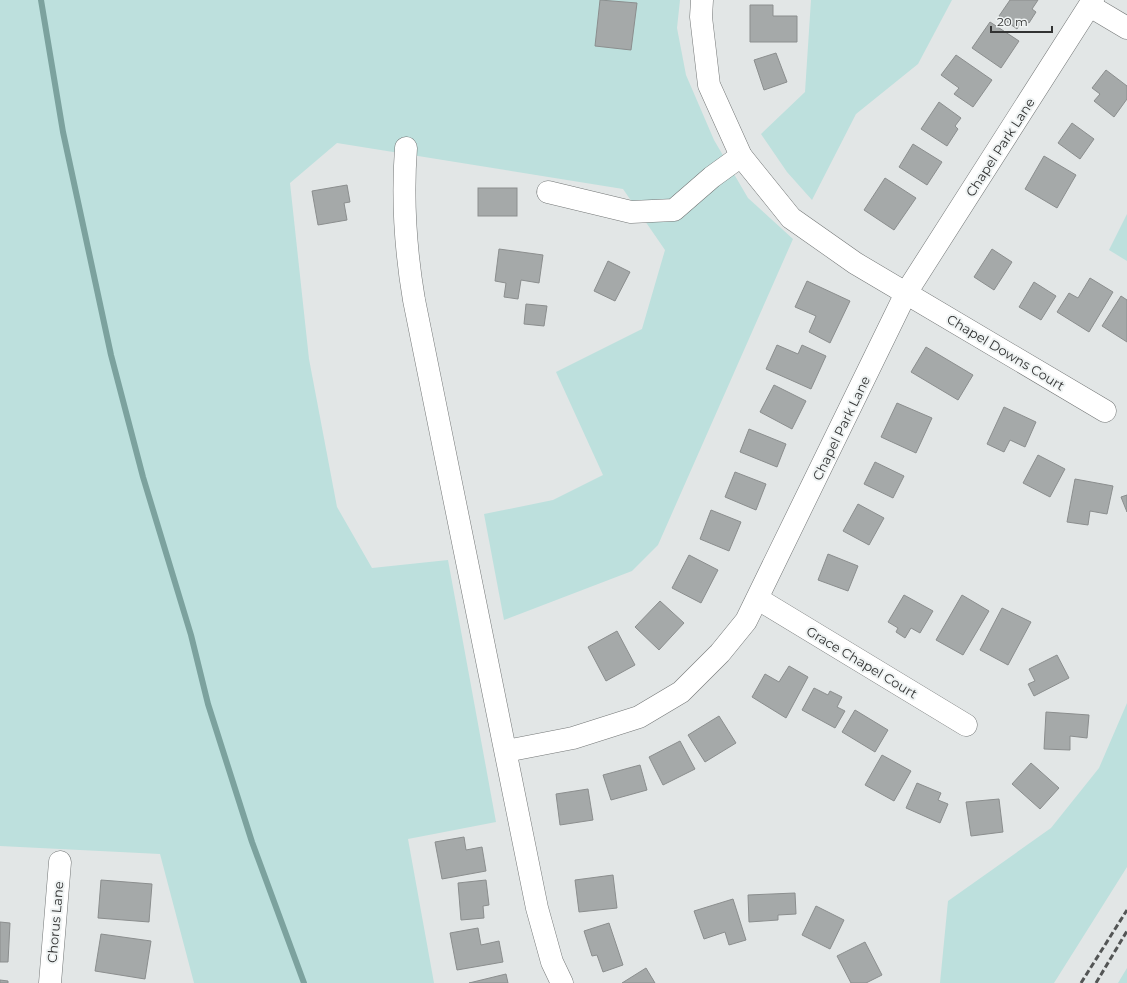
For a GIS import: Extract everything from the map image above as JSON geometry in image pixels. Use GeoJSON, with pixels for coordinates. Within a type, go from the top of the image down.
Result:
{"type":"FeatureCollection","features":[{"type":"Feature","properties":{"kind":"street","name":"Chapel Downs Court"},"geometry":{"type":"LineString","coordinates":[[702,0],[701,17],[709,86],[741,156],[791,218],[855,264],[1105,411]]}},
{"type":"Feature","properties":{"kind":"street"},"geometry":{"type":"LineString","coordinates":[[1092,3],[1127,28]]}},
{"type":"Feature","properties":{"kind":"street","name":"Chapel Park Lane"},"geometry":{"type":"LineString","coordinates":[[506,751],[573,738],[639,717],[681,692],[724,648],[746,621],[906,293],[1092,3]]}},
{"type":"Feature","properties":{"kind":"street"},"geometry":{"type":"LineString","coordinates":[[406,148],[403,187],[410,275],[537,908],[552,962],[562,983]]}},
{"type":"Feature","properties":{"kind":"street"},"geometry":{"type":"LineString","coordinates":[[548,192],[632,212],[674,210],[712,177],[741,156]]}},
{"type":"Feature","properties":{"kind":"street","name":"Grace Chapel Court"},"geometry":{"type":"LineString","coordinates":[[758,598],[966,725]]}},
{"type":"Feature","properties":{"kind":"street","name":"Chorus Lane"},"geometry":{"type":"LineString","coordinates":[[50,983],[60,862]]}},
{"type":"Feature","properties":{"kind":"shaded area"},"geometry":{"type":"Polygon","coordinates":[[[0,0],[680,0],[677,28],[686,75],[714,140],[748,198],[793,239],[658,545],[632,571],[504,620],[484,514],[553,500],[603,475],[556,372],[642,329],[665,250],[623,189],[337,143],[290,183],[309,359],[337,507],[372,568],[448,560],[496,822],[408,839],[434,983],[194,983],[160,854],[0,846],[0,0]]]}},
{"type":"Feature","properties":{"kind":"shaded area"},"geometry":{"type":"Polygon","coordinates":[[[811,0],[952,0],[918,64],[856,114],[812,200],[787,172],[761,134],[805,92],[811,0]]]}},
{"type":"Feature","properties":{"kind":"shaded area"},"geometry":{"type":"Polygon","coordinates":[[[1127,214],[1127,261],[1109,250],[1127,214]]]}},
{"type":"Feature","properties":{"kind":"shaded area"},"geometry":{"type":"Polygon","coordinates":[[[1127,703],[1127,867],[1054,983],[940,983],[948,901],[1051,828],[1099,768],[1127,703]]]}},
{"type":"Feature","properties":{"kind":"shaded area"},"geometry":{"type":"Polygon","coordinates":[[[1127,968],[1127,983],[1118,983],[1127,968]]]}},
{"type":"Feature","properties":{"kind":"building"},"geometry":{"type":"Polygon","coordinates":[[[600,0],[637,3],[631,50],[595,46],[600,0]]]}},
{"type":"Feature","properties":{"kind":"building"},"geometry":{"type":"Polygon","coordinates":[[[1010,0],[1038,0],[1032,9],[1036,12],[1029,23],[1023,19],[1017,29],[999,16],[1010,0]]]}},
{"type":"Feature","properties":{"kind":"building"},"geometry":{"type":"Polygon","coordinates":[[[750,5],[773,5],[773,16],[797,16],[797,42],[750,42],[750,5]]]}},
{"type":"Feature","properties":{"kind":"building"},"geometry":{"type":"Polygon","coordinates":[[[990,22],[1019,41],[1001,68],[972,48],[990,22]]]}},
{"type":"Feature","properties":{"kind":"building"},"geometry":{"type":"Polygon","coordinates":[[[776,53],[787,82],[764,90],[754,60],[776,53]]]}},
{"type":"Feature","properties":{"kind":"building"},"geometry":{"type":"Polygon","coordinates":[[[956,55],[992,80],[973,107],[954,94],[959,88],[941,75],[956,55]]]}},
{"type":"Feature","properties":{"kind":"building"},"geometry":{"type":"Polygon","coordinates":[[[1106,70],[1127,86],[1127,99],[1114,117],[1094,101],[1100,94],[1092,88],[1106,70]]]}},
{"type":"Feature","properties":{"kind":"building"},"geometry":{"type":"Polygon","coordinates":[[[939,102],[961,118],[955,126],[958,129],[947,146],[921,129],[939,102]]]}},
{"type":"Feature","properties":{"kind":"building"},"geometry":{"type":"Polygon","coordinates":[[[1072,123],[1094,139],[1080,159],[1058,143],[1072,123]]]}},
{"type":"Feature","properties":{"kind":"building"},"geometry":{"type":"Polygon","coordinates":[[[913,144],[942,162],[927,185],[899,167],[913,144]]]}},
{"type":"Feature","properties":{"kind":"building"},"geometry":{"type":"Polygon","coordinates":[[[1044,156],[1076,175],[1057,208],[1025,189],[1044,156]]]}},
{"type":"Feature","properties":{"kind":"building"},"geometry":{"type":"Polygon","coordinates":[[[885,178],[916,198],[894,230],[864,210],[885,178]]]}},
{"type":"Feature","properties":{"kind":"building"},"geometry":{"type":"Polygon","coordinates":[[[347,185],[350,202],[344,203],[347,220],[318,225],[312,191],[347,185]]]}},
{"type":"Feature","properties":{"kind":"building"},"geometry":{"type":"Polygon","coordinates":[[[478,188],[517,188],[517,216],[478,216],[478,188]]]}},
{"type":"Feature","properties":{"kind":"building"},"geometry":{"type":"Polygon","coordinates":[[[499,249],[543,255],[539,283],[521,280],[518,299],[504,297],[506,283],[495,281],[499,249]]]}},
{"type":"Feature","properties":{"kind":"building"},"geometry":{"type":"Polygon","coordinates":[[[992,249],[1012,262],[994,290],[974,277],[992,249]]]}},
{"type":"Feature","properties":{"kind":"building"},"geometry":{"type":"Polygon","coordinates":[[[608,261],[630,272],[615,301],[594,291],[608,261]]]}},
{"type":"Feature","properties":{"kind":"building"},"geometry":{"type":"Polygon","coordinates":[[[1090,278],[1113,292],[1089,332],[1057,312],[1069,293],[1078,298],[1090,278]]]}},
{"type":"Feature","properties":{"kind":"building"},"geometry":{"type":"Polygon","coordinates":[[[807,281],[850,301],[830,343],[809,332],[816,316],[795,307],[807,281]]]}},
{"type":"Feature","properties":{"kind":"building"},"geometry":{"type":"Polygon","coordinates":[[[1034,282],[1056,296],[1041,320],[1019,307],[1034,282]]]}},
{"type":"Feature","properties":{"kind":"building"},"geometry":{"type":"Polygon","coordinates":[[[1121,296],[1127,300],[1127,342],[1102,326],[1121,296]]]}},
{"type":"Feature","properties":{"kind":"building"},"geometry":{"type":"Polygon","coordinates":[[[526,304],[547,306],[544,326],[524,324],[526,304]]]}},
{"type":"Feature","properties":{"kind":"building"},"geometry":{"type":"Polygon","coordinates":[[[777,345],[798,354],[802,345],[826,356],[811,389],[766,369],[777,345]]]}},
{"type":"Feature","properties":{"kind":"building"},"geometry":{"type":"Polygon","coordinates":[[[926,347],[973,375],[958,400],[911,372],[926,347]]]}},
{"type":"Feature","properties":{"kind":"building"},"geometry":{"type":"Polygon","coordinates":[[[774,385],[806,401],[792,429],[760,412],[774,385]]]}},
{"type":"Feature","properties":{"kind":"building"},"geometry":{"type":"Polygon","coordinates":[[[897,403],[932,418],[916,453],[881,437],[897,403]]]}},
{"type":"Feature","properties":{"kind":"building"},"geometry":{"type":"Polygon","coordinates":[[[1004,407],[1036,422],[1025,447],[1010,440],[1004,452],[987,444],[1004,407]]]}},
{"type":"Feature","properties":{"kind":"building"},"geometry":{"type":"Polygon","coordinates":[[[749,429],[786,444],[777,467],[740,452],[749,429]]]}},
{"type":"Feature","properties":{"kind":"building"},"geometry":{"type":"Polygon","coordinates":[[[1038,455],[1065,469],[1050,497],[1023,483],[1038,455]]]}},
{"type":"Feature","properties":{"kind":"building"},"geometry":{"type":"Polygon","coordinates":[[[875,462],[904,476],[893,498],[864,484],[875,462]]]}},
{"type":"Feature","properties":{"kind":"building"},"geometry":{"type":"Polygon","coordinates":[[[735,472],[766,484],[756,510],[725,497],[735,472]]]}},
{"type":"Feature","properties":{"kind":"building"},"geometry":{"type":"Polygon","coordinates":[[[1075,479],[1113,486],[1107,514],[1090,511],[1088,525],[1067,522],[1075,479]]]}},
{"type":"Feature","properties":{"kind":"building"},"geometry":{"type":"Polygon","coordinates":[[[1127,495],[1127,512],[1121,497],[1127,495]]]}},
{"type":"Feature","properties":{"kind":"building"},"geometry":{"type":"Polygon","coordinates":[[[858,504],[884,518],[869,545],[843,531],[858,504]]]}},
{"type":"Feature","properties":{"kind":"building"},"geometry":{"type":"Polygon","coordinates":[[[711,510],[741,522],[729,551],[700,539],[711,510]]]}},
{"type":"Feature","properties":{"kind":"building"},"geometry":{"type":"Polygon","coordinates":[[[828,554],[858,566],[848,591],[818,580],[828,554]]]}},
{"type":"Feature","properties":{"kind":"building"},"geometry":{"type":"Polygon","coordinates":[[[689,555],[718,570],[701,603],[672,588],[689,555]]]}},
{"type":"Feature","properties":{"kind":"building"},"geometry":{"type":"Polygon","coordinates":[[[904,595],[933,611],[920,633],[911,628],[905,638],[896,632],[898,628],[888,622],[904,595]]]}},
{"type":"Feature","properties":{"kind":"building"},"geometry":{"type":"Polygon","coordinates":[[[962,595],[989,611],[963,655],[936,640],[962,595]]]}},
{"type":"Feature","properties":{"kind":"building"},"geometry":{"type":"Polygon","coordinates":[[[660,601],[684,623],[659,650],[635,627],[660,601]]]}},
{"type":"Feature","properties":{"kind":"building"},"geometry":{"type":"Polygon","coordinates":[[[1002,608],[1031,622],[1008,665],[980,650],[1002,608]]]}},
{"type":"Feature","properties":{"kind":"building"},"geometry":{"type":"Polygon","coordinates":[[[617,631],[635,665],[606,681],[588,647],[617,631]]]}},
{"type":"Feature","properties":{"kind":"building"},"geometry":{"type":"Polygon","coordinates":[[[1057,655],[1069,678],[1034,696],[1028,684],[1035,681],[1029,669],[1057,655]]]}},
{"type":"Feature","properties":{"kind":"building"},"geometry":{"type":"Polygon","coordinates":[[[789,666],[808,677],[786,718],[752,697],[765,674],[779,682],[789,666]]]}},
{"type":"Feature","properties":{"kind":"building"},"geometry":{"type":"Polygon","coordinates":[[[814,688],[828,695],[830,691],[842,697],[837,707],[845,711],[835,728],[802,710],[814,688]]]}},
{"type":"Feature","properties":{"kind":"building"},"geometry":{"type":"Polygon","coordinates":[[[855,710],[888,730],[875,752],[842,732],[855,710]]]}},
{"type":"Feature","properties":{"kind":"building"},"geometry":{"type":"Polygon","coordinates":[[[1046,712],[1089,715],[1087,738],[1070,736],[1070,750],[1044,749],[1046,712]]]}},
{"type":"Feature","properties":{"kind":"building"},"geometry":{"type":"Polygon","coordinates":[[[719,716],[736,743],[705,762],[688,735],[719,716]]]}},
{"type":"Feature","properties":{"kind":"building"},"geometry":{"type":"Polygon","coordinates":[[[680,741],[695,769],[663,785],[649,757],[680,741]]]}},
{"type":"Feature","properties":{"kind":"building"},"geometry":{"type":"Polygon","coordinates":[[[882,755],[911,771],[894,801],[865,785],[882,755]]]}},
{"type":"Feature","properties":{"kind":"building"},"geometry":{"type":"Polygon","coordinates":[[[1031,763],[1059,788],[1040,809],[1012,784],[1031,763]]]}},
{"type":"Feature","properties":{"kind":"building"},"geometry":{"type":"Polygon","coordinates":[[[640,765],[647,790],[611,800],[603,775],[640,765]]]}},
{"type":"Feature","properties":{"kind":"building"},"geometry":{"type":"Polygon","coordinates":[[[917,783],[941,793],[938,800],[948,804],[940,823],[906,808],[917,783]]]}},
{"type":"Feature","properties":{"kind":"building"},"geometry":{"type":"Polygon","coordinates":[[[588,789],[593,820],[560,825],[556,794],[588,789]]]}},
{"type":"Feature","properties":{"kind":"building"},"geometry":{"type":"Polygon","coordinates":[[[999,799],[1003,832],[971,836],[966,802],[999,799]]]}},
{"type":"Feature","properties":{"kind":"building"},"geometry":{"type":"Polygon","coordinates":[[[464,837],[466,850],[482,847],[486,871],[442,879],[435,842],[464,837]]]}},
{"type":"Feature","properties":{"kind":"building"},"geometry":{"type":"Polygon","coordinates":[[[613,875],[617,908],[579,912],[575,880],[613,875]]]}},
{"type":"Feature","properties":{"kind":"building"},"geometry":{"type":"Polygon","coordinates":[[[101,880],[152,884],[149,922],[98,918],[101,880]]]}},
{"type":"Feature","properties":{"kind":"building"},"geometry":{"type":"Polygon","coordinates":[[[486,880],[489,905],[483,906],[484,918],[461,920],[458,883],[486,880]]]}},
{"type":"Feature","properties":{"kind":"building"},"geometry":{"type":"Polygon","coordinates":[[[795,893],[796,914],[778,915],[778,920],[749,922],[748,895],[795,893]]]}},
{"type":"Feature","properties":{"kind":"building"},"geometry":{"type":"Polygon","coordinates":[[[733,899],[746,940],[729,945],[725,932],[704,939],[694,911],[733,899]]]}},
{"type":"Feature","properties":{"kind":"building"},"geometry":{"type":"Polygon","coordinates":[[[816,906],[844,920],[830,949],[802,935],[816,906]]]}},
{"type":"Feature","properties":{"kind":"building"},"geometry":{"type":"Polygon","coordinates":[[[0,922],[10,923],[8,962],[0,962],[0,922]]]}},
{"type":"Feature","properties":{"kind":"building"},"geometry":{"type":"Polygon","coordinates":[[[609,923],[623,965],[603,972],[597,955],[592,956],[584,931],[609,923]]]}},
{"type":"Feature","properties":{"kind":"building"},"geometry":{"type":"Polygon","coordinates":[[[478,928],[481,945],[499,941],[503,962],[457,970],[450,933],[478,928]]]}},
{"type":"Feature","properties":{"kind":"building"},"geometry":{"type":"Polygon","coordinates":[[[101,934],[151,941],[145,979],[95,971],[101,934]]]}},
{"type":"Feature","properties":{"kind":"building"},"geometry":{"type":"Polygon","coordinates":[[[865,942],[882,975],[866,983],[851,983],[837,956],[865,942]]]}},
{"type":"Feature","properties":{"kind":"building"},"geometry":{"type":"Polygon","coordinates":[[[646,968],[655,983],[622,983],[646,968]]]}},
{"type":"Feature","properties":{"kind":"building"},"geometry":{"type":"Polygon","coordinates":[[[506,974],[508,983],[469,983],[506,974]]]}},
{"type":"Feature","properties":{"kind":"building"},"geometry":{"type":"Polygon","coordinates":[[[0,980],[8,981],[8,983],[0,983],[0,980]]]}},
{"type":"Feature","properties":{"kind":"waterway"},"geometry":{"type":"LineString","coordinates":[[41,0],[63,132],[111,355],[143,477],[191,635],[208,704],[252,842],[304,983]]}},
{"type":"Feature","properties":{"kind":"railway"},"geometry":{"type":"LineString","coordinates":[[1081,983],[1127,910]]}},
{"type":"Feature","properties":{"kind":"railway"},"geometry":{"type":"LineString","coordinates":[[1096,983],[1127,931]]}}]}
